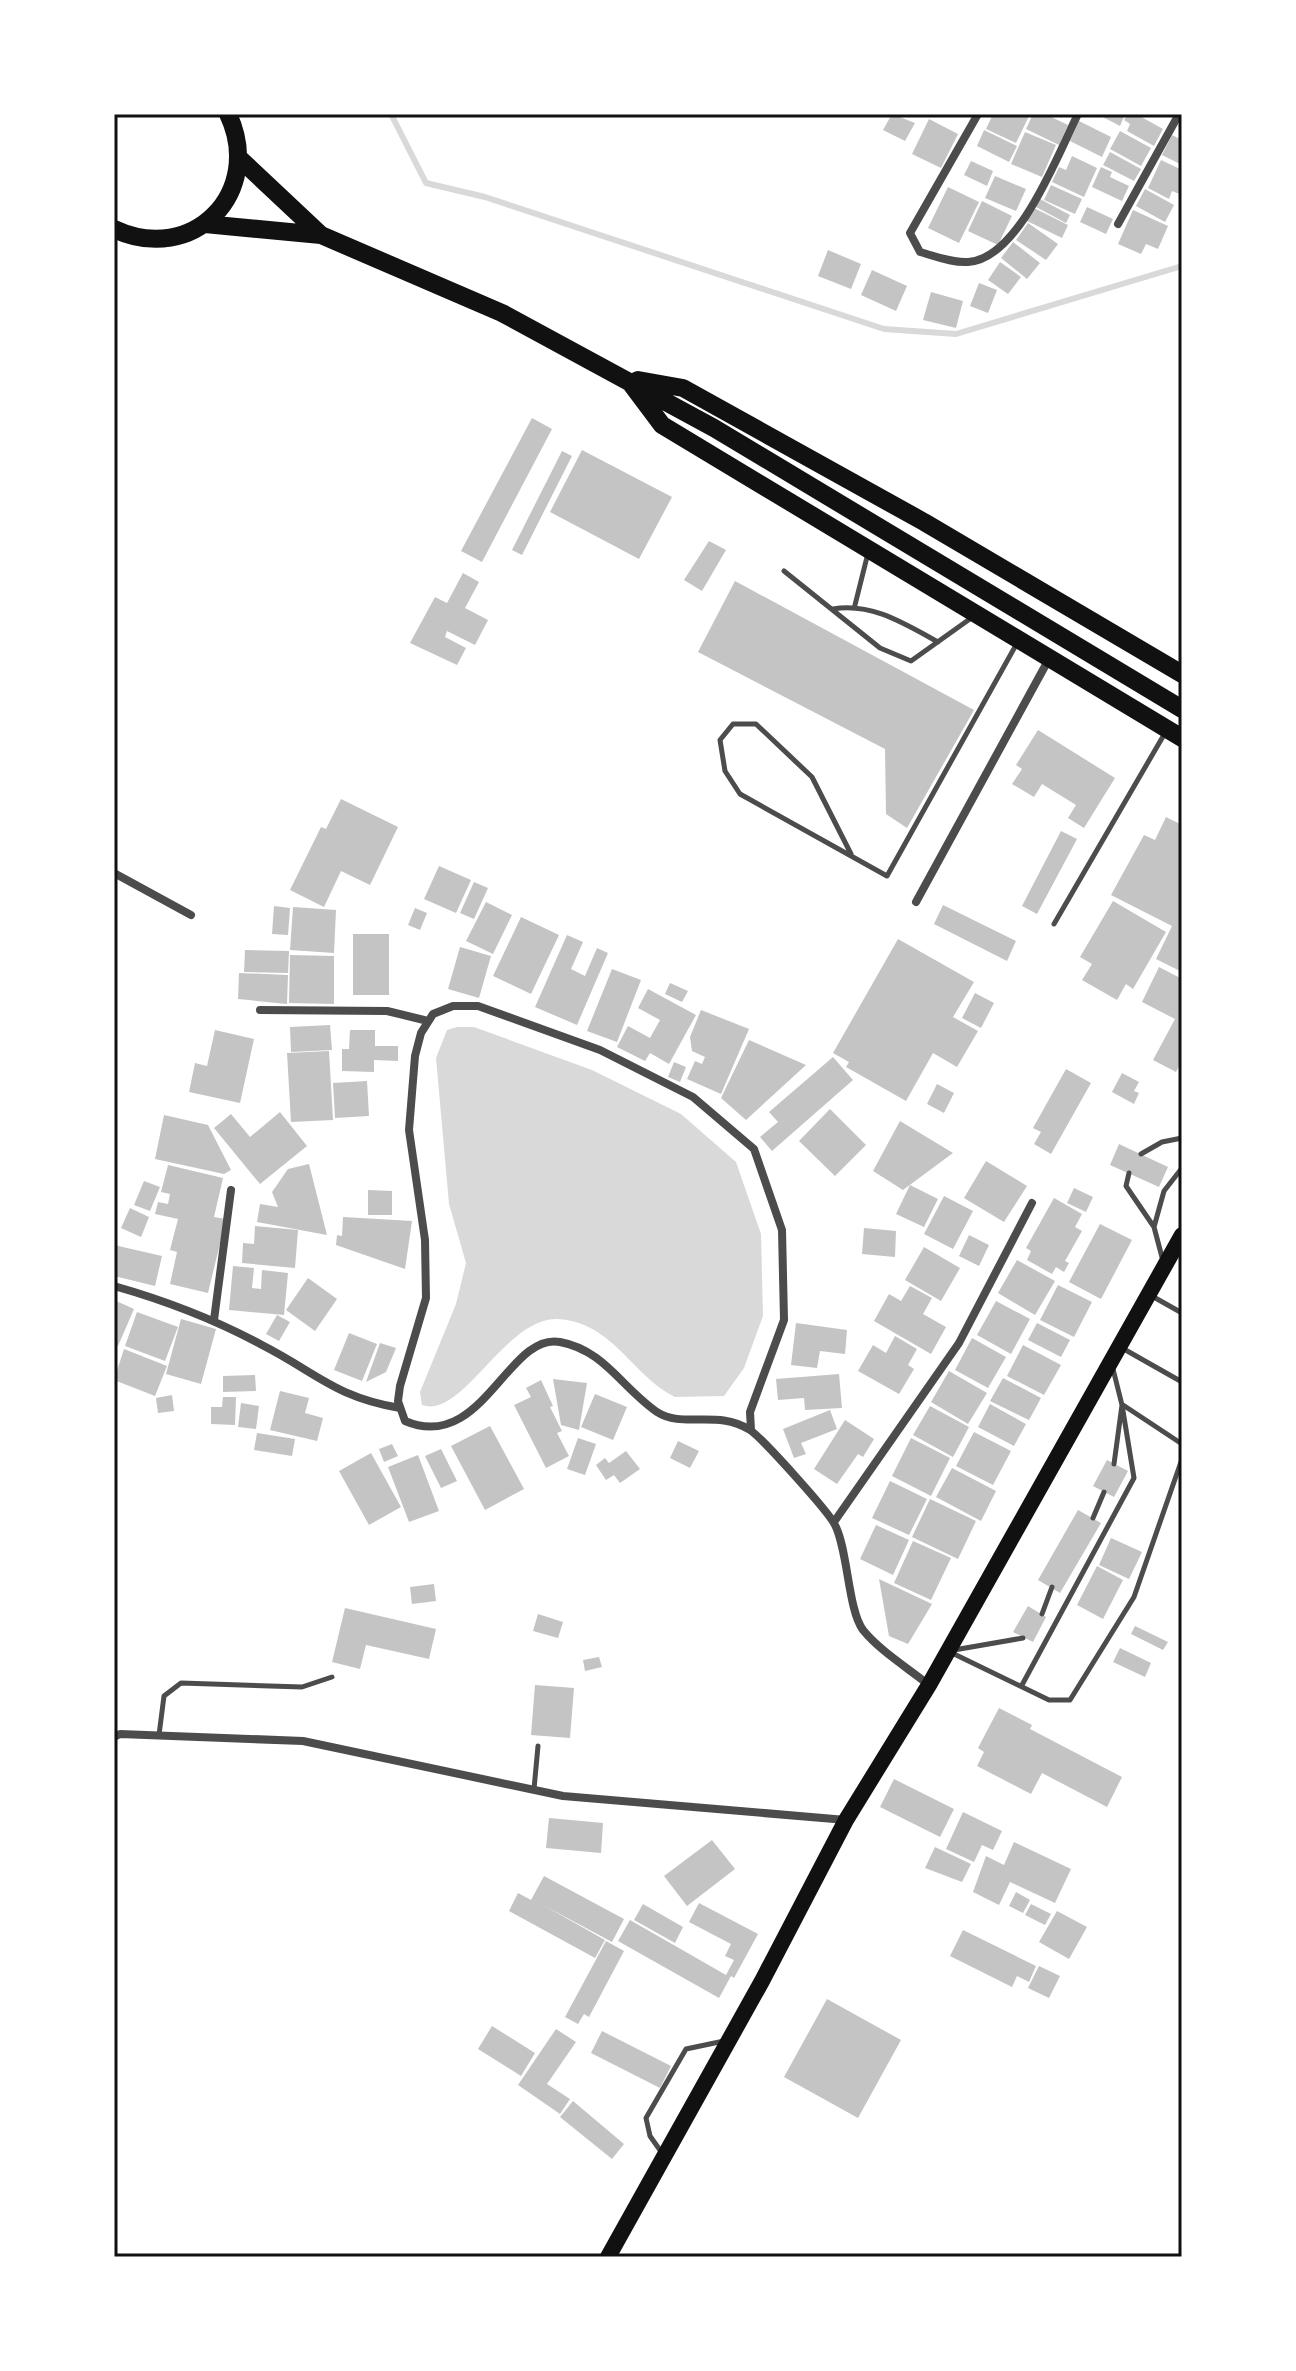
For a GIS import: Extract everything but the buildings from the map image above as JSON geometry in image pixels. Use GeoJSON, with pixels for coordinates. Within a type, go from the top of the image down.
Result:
{"type":"FeatureCollection","features":[{"type":"Feature","properties":{"kind":"highway"},"geometry":{"type":"LineString","coordinates":[[114,229],[146,239],[161,239],[177,237],[205,224],[230,195],[239,158],[228,114]]}},
{"type":"Feature","properties":{"kind":"highway"},"geometry":{"type":"LineString","coordinates":[[239,158],[321,235]]}},
{"type":"Feature","properties":{"kind":"highway"},"geometry":{"type":"LineString","coordinates":[[205,224],[321,235],[502,313],[627,378],[1182,709]]}},
{"type":"Feature","properties":{"kind":"highway"},"geometry":{"type":"LineString","coordinates":[[627,378],[662,425],[1175,734]]}},
{"type":"Feature","properties":{"kind":"highway"},"geometry":{"type":"LineString","coordinates":[[627,378],[683,388],[924,522],[1182,674]]}},
{"type":"Feature","properties":{"kind":"main road"},"geometry":{"type":"LineString","coordinates":[[608,2257],[729,2040],[846,1820],[929,1685],[1182,1235]]}},
{"type":"Feature","properties":{"kind":"street"},"geometry":{"type":"LineString","coordinates":[[978,114],[910,233],[920,252],[968,262],[987,257],[1013,235],[1078,114]]}},
{"type":"Feature","properties":{"kind":"street"},"geometry":{"type":"LineString","coordinates":[[1118,224],[1179,114]]}},
{"type":"Feature","properties":{"kind":"street"},"geometry":{"type":"LineString","coordinates":[[916,902],[1050,657]]}},
{"type":"Feature","properties":{"kind":"street"},"geometry":{"type":"LineString","coordinates":[[114,873],[191,915]]}},
{"type":"Feature","properties":{"kind":"street"},"geometry":{"type":"LineString","coordinates":[[751,1430],[750,1412],[784,1320],[782,1230],[754,1149],[693,1097],[600,1050],[478,1006],[453,1006],[433,1014],[415,1056],[409,1130],[425,1240],[426,1298],[400,1386],[400,1408],[405,1421],[423,1429],[443,1427],[483,1401],[520,1359],[539,1346],[556,1341],[597,1355],[624,1384],[670,1418],[721,1417],[751,1430],[834,1522],[862,1629],[929,1685]]}},
{"type":"Feature","properties":{"kind":"street"},"geometry":{"type":"LineString","coordinates":[[260,1010],[387,1011],[428,1021]]}},
{"type":"Feature","properties":{"kind":"street"},"geometry":{"type":"LineString","coordinates":[[214,1320],[231,1190]]}},
{"type":"Feature","properties":{"kind":"street"},"geometry":{"type":"LineString","coordinates":[[834,1522],[959,1343],[1032,1203]]}},
{"type":"Feature","properties":{"kind":"street"},"geometry":{"type":"LineString","coordinates":[[114,1286],[185,1307],[214,1320],[267,1347],[338,1392],[363,1402],[400,1408]]}},
{"type":"Feature","properties":{"kind":"street"},"geometry":{"type":"LineString","coordinates":[[114,1737],[159,1735],[303,1741],[563,1796],[846,1820]]}},
{"type":"Feature","properties":{"kind":"lane"},"geometry":{"type":"LineString","coordinates":[[855,605],[869,548]]}},
{"type":"Feature","properties":{"kind":"lane"},"geometry":{"type":"LineString","coordinates":[[784,571],[880,648],[911,661],[978,613]]}},
{"type":"Feature","properties":{"kind":"lane"},"geometry":{"type":"LineString","coordinates":[[832,609],[855,605],[901,622],[938,643]]}},
{"type":"Feature","properties":{"kind":"lane"},"geometry":{"type":"LineString","coordinates":[[851,854],[812,777],[756,724],[733,724],[720,740],[725,771],[740,794],[887,876],[1020,638]]}},
{"type":"Feature","properties":{"kind":"lane"},"geometry":{"type":"LineString","coordinates":[[1054,924],[1175,734]]}},
{"type":"Feature","properties":{"kind":"lane"},"geometry":{"type":"LineString","coordinates":[[1141,1154],[1162,1142],[1182,1138]]}},
{"type":"Feature","properties":{"kind":"lane"},"geometry":{"type":"LineString","coordinates":[[1154,1227],[1164,1191],[1182,1168]]}},
{"type":"Feature","properties":{"kind":"lane"},"geometry":{"type":"LineString","coordinates":[[1129,1173],[1126,1186],[1154,1227],[1164,1265]]}},
{"type":"Feature","properties":{"kind":"lane"},"geometry":{"type":"LineString","coordinates":[[1149,1294],[1182,1313]]}},
{"type":"Feature","properties":{"kind":"lane"},"geometry":{"type":"LineString","coordinates":[[1121,1348],[1182,1382]]}},
{"type":"Feature","properties":{"kind":"lane"},"geometry":{"type":"LineString","coordinates":[[1022,1685],[1134,1478],[1122,1405],[1111,1364]]}},
{"type":"Feature","properties":{"kind":"lane"},"geometry":{"type":"LineString","coordinates":[[1122,1405],[1182,1444]]}},
{"type":"Feature","properties":{"kind":"lane"},"geometry":{"type":"LineString","coordinates":[[1114,1464],[1122,1405]]}},
{"type":"Feature","properties":{"kind":"lane"},"geometry":{"type":"LineString","coordinates":[[948,1651],[1049,1700],[1070,1700],[1134,1597],[1182,1459]]}},
{"type":"Feature","properties":{"kind":"lane"},"geometry":{"type":"LineString","coordinates":[[1093,1518],[1104,1492]]}},
{"type":"Feature","properties":{"kind":"lane"},"geometry":{"type":"LineString","coordinates":[[1042,1614],[1052,1587]]}},
{"type":"Feature","properties":{"kind":"lane"},"geometry":{"type":"LineString","coordinates":[[948,1651],[1023,1638]]}},
{"type":"Feature","properties":{"kind":"lane"},"geometry":{"type":"LineString","coordinates":[[159,1735],[164,1696],[181,1683],[302,1687],[332,1677]]}},
{"type":"Feature","properties":{"kind":"lane"},"geometry":{"type":"LineString","coordinates":[[534,1790],[538,1746]]}},
{"type":"Feature","properties":{"kind":"lane"},"geometry":{"type":"LineString","coordinates":[[665,2155],[650,2136],[646,2118],[679,2058],[686,2049],[701,2043],[729,2040]]}},
{"type":"Feature","properties":{"kind":"shaded area"},"geometry":{"type":"Polygon","coordinates":[[[474,1027],[592,1070],[681,1114],[736,1162],[761,1234],[763,1316],[744,1368],[724,1396],[675,1397],[594,1330],[558,1319],[539,1322],[520,1333],[453,1397],[437,1405],[422,1405],[420,1392],[456,1304],[466,1263],[449,1204],[436,1058],[447,1030],[474,1027]]]}},
{"type":"Feature","properties":{"kind":"waterway"},"geometry":{"type":"LineString","coordinates":[[391,114],[426,183],[485,197],[884,329],[956,334],[1182,266]]}}]}
